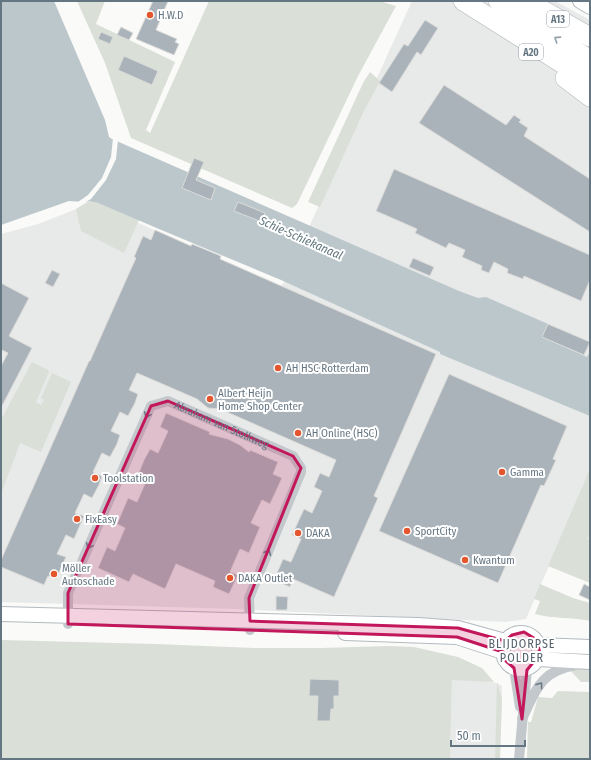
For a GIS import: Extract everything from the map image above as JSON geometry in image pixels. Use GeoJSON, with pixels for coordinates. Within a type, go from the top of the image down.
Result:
{"type":"FeatureCollection","features":[{"type":"Feature","properties":{"kind":"highway","name":"A20"},"geometry":{"type":"LineString","coordinates":[[498,1],[590,60]]}},
{"type":"Feature","properties":{"kind":"highway","name":"A13"},"geometry":{"type":"LineString","coordinates":[[527,1],[590,37]]}},
{"type":"Feature","properties":{"kind":"highway","name":"A20"},"geometry":{"type":"LineString","coordinates":[[468,4],[590,82]]}},
{"type":"Feature","properties":{"kind":"highway","name":"A20"},"geometry":{"type":"LineString","coordinates":[[468,4],[590,97]]}},
{"type":"Feature","properties":{"kind":"street"},"geometry":{"type":"LineString","coordinates":[[580,1],[590,7]]}},
{"type":"Feature","properties":{"kind":"street","name":"Abraham van Stolkweg"},"geometry":{"type":"LineString","coordinates":[[68,620],[68,593],[151,406],[168,401],[293,456],[301,468],[301,472],[249,598],[250,625]]}},
{"type":"Feature","properties":{"kind":"street"},"geometry":{"type":"LineString","coordinates":[[1,614],[68,620]]}},
{"type":"Feature","properties":{"kind":"street"},"geometry":{"type":"LineString","coordinates":[[1,622],[68,620],[250,625],[418,625],[458,628],[504,646]]}},
{"type":"Feature","properties":{"kind":"street"},"geometry":{"type":"LineString","coordinates":[[524,632],[533,636],[539,645],[540,650],[538,659],[533,665],[520,668],[506,661],[504,646],[512,635],[524,632]]}},
{"type":"Feature","properties":{"kind":"street"},"geometry":{"type":"LineString","coordinates":[[539,645],[590,647]]}},
{"type":"Feature","properties":{"kind":"street"},"geometry":{"type":"LineString","coordinates":[[538,659],[590,663]]}},
{"type":"Feature","properties":{"kind":"street"},"geometry":{"type":"LineString","coordinates":[[522,719],[540,683],[553,672],[565,667],[590,663]]}},
{"type":"Feature","properties":{"kind":"street"},"geometry":{"type":"LineString","coordinates":[[519,759],[522,719],[515,682],[520,668]]}},
{"type":"Feature","properties":{"kind":"highlighted area"},"geometry":{"type":"Polygon","coordinates":[[[168,401],[293,456],[301,468],[249,598],[250,621],[458,628],[505,641],[512,635],[524,632],[537,640],[540,654],[527,670],[522,719],[514,668],[506,661],[503,652],[457,637],[68,624],[68,593],[151,406],[168,401]]]}},
{"type":"Feature","properties":{"kind":"shaded area"},"geometry":{"type":"Polygon","coordinates":[[[77,1],[105,1],[96,24],[175,62],[146,130],[150,133],[209,1],[379,1],[396,6],[358,76],[297,204],[292,208],[131,138],[105,63],[77,1]]]}},
{"type":"Feature","properties":{"kind":"shaded area"},"geometry":{"type":"Polygon","coordinates":[[[412,1],[555,1],[590,20],[590,471],[526,619],[506,622],[235,609],[1,602],[1,234],[38,224],[89,204],[146,226],[268,291],[283,284],[412,1]]]}},
{"type":"Feature","properties":{"kind":"shaded area"},"geometry":{"type":"Polygon","coordinates":[[[370,72],[380,81],[363,113],[320,207],[308,202],[363,83],[370,72]]]}},
{"type":"Feature","properties":{"kind":"shaded area"},"geometry":{"type":"Polygon","coordinates":[[[89,201],[98,203],[139,220],[124,253],[81,231],[76,209],[89,201]]]}},
{"type":"Feature","properties":{"kind":"shaded area"},"geometry":{"type":"Polygon","coordinates":[[[32,362],[48,370],[49,372],[36,402],[41,405],[44,400],[41,398],[52,373],[71,382],[41,452],[20,443],[1,494],[1,420],[32,362]]]}},
{"type":"Feature","properties":{"kind":"shaded area"},"geometry":{"type":"Polygon","coordinates":[[[590,469],[590,534],[588,539],[590,540],[590,583],[548,566],[590,469]]]}},
{"type":"Feature","properties":{"kind":"shaded area"},"geometry":{"type":"Polygon","coordinates":[[[540,584],[573,598],[590,603],[590,621],[549,617],[535,614],[540,601],[534,599],[540,584]]]}},
{"type":"Feature","properties":{"kind":"shaded area"},"geometry":{"type":"Polygon","coordinates":[[[1,640],[254,648],[414,647],[458,657],[482,668],[494,682],[452,680],[450,759],[1,759],[1,640]]]}},
{"type":"Feature","properties":{"kind":"shaded area"},"geometry":{"type":"Polygon","coordinates":[[[590,667],[590,682],[581,682],[570,670],[590,667]]]}},
{"type":"Feature","properties":{"kind":"shaded area"},"geometry":{"type":"Polygon","coordinates":[[[452,676],[497,683],[502,686],[500,759],[450,759],[452,676]]]}},
{"type":"Feature","properties":{"kind":"shaded area"},"geometry":{"type":"Polygon","coordinates":[[[497,683],[502,698],[500,759],[495,759],[497,683]]]}},
{"type":"Feature","properties":{"kind":"shaded area"},"geometry":{"type":"Polygon","coordinates":[[[558,691],[590,692],[590,759],[527,759],[528,722],[531,722],[538,697],[552,698],[558,691]]]}},
{"type":"Feature","properties":{"kind":"water","name":"Schie-Schiekanaal"},"geometry":{"type":"Polygon","coordinates":[[[1,1],[54,1],[105,120],[109,137],[112,139],[459,291],[478,298],[486,297],[548,324],[543,337],[587,357],[590,351],[590,416],[440,354],[440,352],[281,280],[98,203],[89,201],[69,201],[1,225],[1,1]]]}},
{"type":"Feature","properties":{"kind":"pier"},"geometry":{"type":"Polygon","coordinates":[[[113,138],[118,140],[116,159],[106,180],[91,199],[82,204],[75,204],[88,195],[102,178],[111,157],[113,138]]]}},
{"type":"Feature","properties":{"kind":"building"},"geometry":{"type":"Polygon","coordinates":[[[153,1],[168,1],[156,30],[177,39],[175,42],[179,44],[174,55],[136,39],[153,1]]]}},
{"type":"Feature","properties":{"kind":"building"},"geometry":{"type":"Polygon","coordinates":[[[425,20],[438,28],[421,55],[417,52],[392,92],[379,83],[404,44],[408,46],[425,20]]]}},
{"type":"Feature","properties":{"kind":"building"},"geometry":{"type":"Polygon","coordinates":[[[121,27],[133,33],[129,40],[117,35],[121,27]]]}},
{"type":"Feature","properties":{"kind":"building"},"geometry":{"type":"Polygon","coordinates":[[[101,32],[113,37],[110,44],[98,39],[101,32]]]}},
{"type":"Feature","properties":{"kind":"building"},"geometry":{"type":"Polygon","coordinates":[[[124,56],[158,71],[152,85],[118,70],[124,56]]]}},
{"type":"Feature","properties":{"kind":"building"},"geometry":{"type":"Polygon","coordinates":[[[444,85],[506,125],[514,115],[521,120],[519,122],[528,128],[524,136],[590,179],[590,232],[419,123],[444,85]]]}},
{"type":"Feature","properties":{"kind":"building"},"geometry":{"type":"Polygon","coordinates":[[[194,158],[204,162],[196,180],[215,188],[211,200],[182,188],[194,158]]]}},
{"type":"Feature","properties":{"kind":"building"},"geometry":{"type":"Polygon","coordinates":[[[394,169],[590,255],[590,280],[581,301],[524,276],[523,279],[507,273],[508,269],[494,262],[489,273],[481,270],[482,266],[462,257],[465,250],[449,243],[446,248],[415,233],[417,229],[376,211],[394,169]]]}},
{"type":"Feature","properties":{"kind":"building"},"geometry":{"type":"Polygon","coordinates":[[[238,202],[265,213],[262,222],[234,211],[238,202]]]}},
{"type":"Feature","properties":{"kind":"building","name":"AH HSC Rotterdam"},"geometry":{"type":"Polygon","coordinates":[[[155,230],[191,246],[192,244],[221,256],[220,259],[436,354],[374,496],[378,498],[334,597],[293,579],[290,587],[274,580],[283,559],[291,562],[301,539],[292,535],[304,509],[312,513],[322,491],[314,487],[320,473],[329,477],[336,460],[220,409],[208,408],[197,399],[137,373],[129,390],[138,394],[135,403],[128,416],[120,412],[111,431],[120,435],[117,444],[110,457],[102,453],[93,472],[102,476],[99,485],[92,498],[84,494],[75,513],[84,516],[74,539],[66,535],[57,554],[66,557],[56,579],[48,576],[44,585],[1,567],[1,560],[136,258],[134,257],[143,236],[151,240],[155,230]]]}},
{"type":"Feature","properties":{"kind":"building"},"geometry":{"type":"Polygon","coordinates":[[[413,258],[434,267],[430,276],[409,267],[413,258]]]}},
{"type":"Feature","properties":{"kind":"building"},"geometry":{"type":"Polygon","coordinates":[[[52,270],[60,274],[53,287],[45,283],[52,270]]]}},
{"type":"Feature","properties":{"kind":"building"},"geometry":{"type":"Polygon","coordinates":[[[1,283],[29,298],[9,336],[32,348],[1,408],[1,366],[8,353],[2,350],[1,351],[1,283]]]}},
{"type":"Feature","properties":{"kind":"building"},"geometry":{"type":"Polygon","coordinates":[[[548,324],[590,342],[584,355],[542,337],[548,324]]]}},
{"type":"Feature","properties":{"kind":"building"},"geometry":{"type":"Polygon","coordinates":[[[449,374],[567,426],[553,459],[556,460],[544,486],[541,485],[498,583],[379,531],[449,374]]]}},
{"type":"Feature","properties":{"kind":"building"},"geometry":{"type":"Polygon","coordinates":[[[166,413],[210,432],[209,434],[228,439],[240,445],[249,452],[250,450],[278,462],[273,474],[282,478],[270,504],[262,500],[251,523],[260,527],[249,553],[240,549],[230,572],[238,575],[229,594],[213,587],[215,581],[176,564],[165,589],[133,574],[129,582],[98,568],[107,547],[115,551],[125,528],[117,524],[128,498],[137,502],[147,479],[138,475],[144,460],[150,449],[158,453],[168,431],[160,427],[166,413]]]}},
{"type":"Feature","properties":{"kind":"building"},"geometry":{"type":"Polygon","coordinates":[[[584,584],[590,587],[590,600],[579,595],[584,584]]]}},
{"type":"Feature","properties":{"kind":"building"},"geometry":{"type":"Polygon","coordinates":[[[276,596],[288,597],[287,610],[276,610],[276,596]]]}},
{"type":"Feature","properties":{"kind":"building"},"geometry":{"type":"Polygon","coordinates":[[[310,679],[339,680],[339,696],[334,696],[334,709],[331,709],[330,721],[317,721],[318,696],[309,696],[310,679]]]}},
{"type":"Feature","properties":{"kind":"place","name":"H.W.D"},"geometry":{"type":"Point","coordinates":[150,15]}},
{"type":"Feature","properties":{"kind":"place","name":"AH HSC Rotterdam"},"geometry":{"type":"Point","coordinates":[278,368]}},
{"type":"Feature","properties":{"kind":"place","name":"Albert Heijn Home Shop Center"},"geometry":{"type":"Point","coordinates":[210,399]}},
{"type":"Feature","properties":{"kind":"place","name":"AH Online (HSC)"},"geometry":{"type":"Point","coordinates":[298,433]}},
{"type":"Feature","properties":{"kind":"place","name":"Gamma"},"geometry":{"type":"Point","coordinates":[502,472]}},
{"type":"Feature","properties":{"kind":"place","name":"Toolstation"},"geometry":{"type":"Point","coordinates":[95,478]}},
{"type":"Feature","properties":{"kind":"place","name":"FixEasy"},"geometry":{"type":"Point","coordinates":[77,519]}},
{"type":"Feature","properties":{"kind":"place","name":"SportCity"},"geometry":{"type":"Point","coordinates":[407,531]}},
{"type":"Feature","properties":{"kind":"place","name":"DAKA"},"geometry":{"type":"Point","coordinates":[298,533]}},
{"type":"Feature","properties":{"kind":"place","name":"Kwantum"},"geometry":{"type":"Point","coordinates":[465,560]}},
{"type":"Feature","properties":{"kind":"place","name":"Möller Autoschade"},"geometry":{"type":"Point","coordinates":[54,574]}},
{"type":"Feature","properties":{"kind":"place","name":"DAKA Outlet"},"geometry":{"type":"Point","coordinates":[230,578]}},
{"type":"Feature","properties":{"kind":"district","name":"BLIJDORPSE POLDER"},"geometry":{"type":"Point","coordinates":[522,651]}}]}
